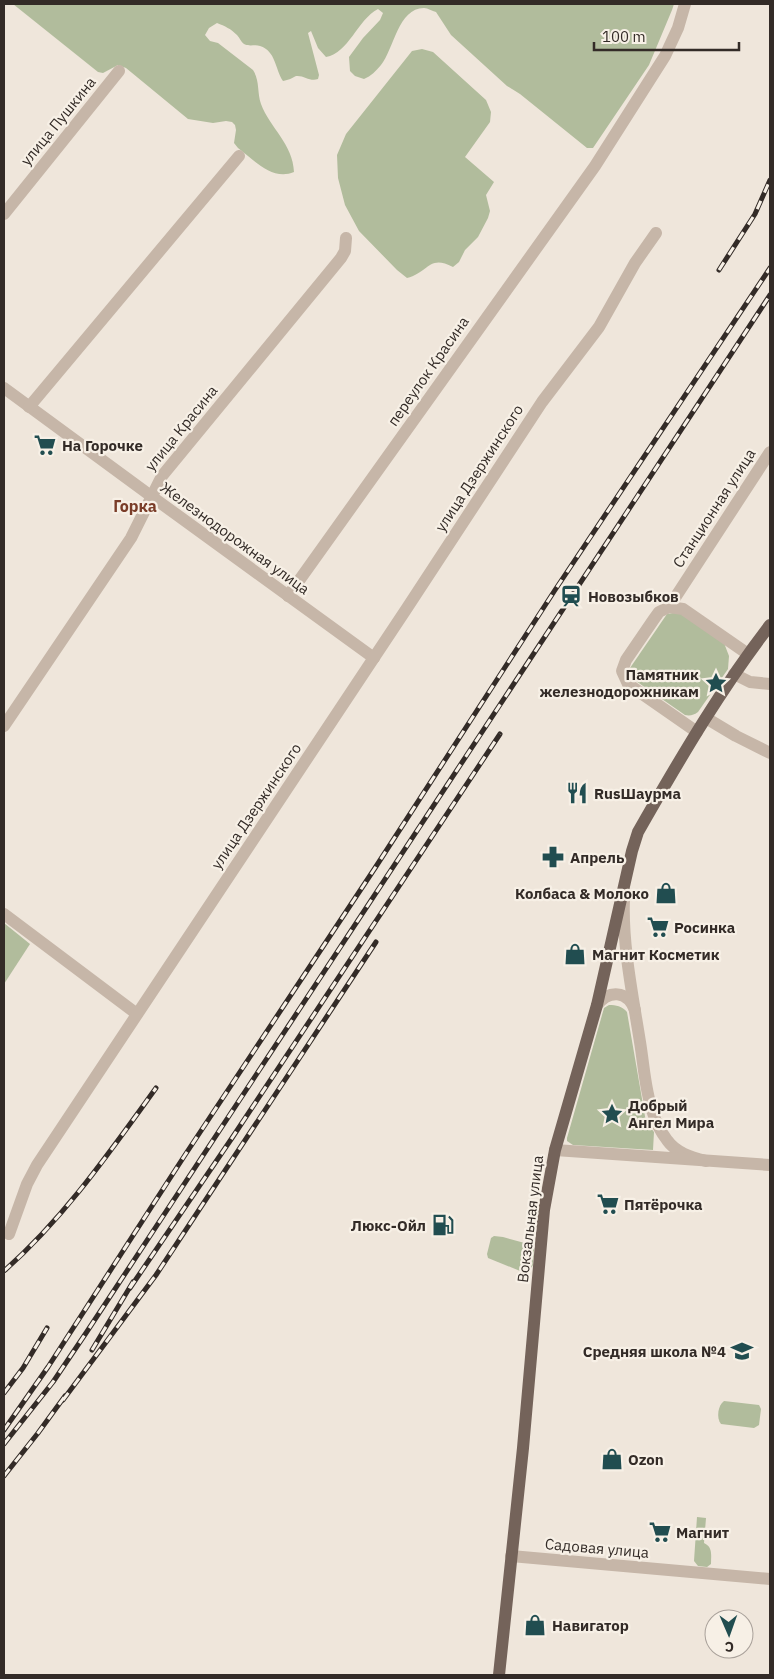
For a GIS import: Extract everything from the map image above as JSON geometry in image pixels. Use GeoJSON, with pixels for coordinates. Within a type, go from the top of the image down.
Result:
{"type":"FeatureCollection","features":[{"type":"Feature","properties":{"kind":"main road","name":"Вокзальная улица"},"geometry":{"type":"LineString","coordinates":[[499,1675],[547,1194],[555,1150],[597,1005],[625,878],[638,832],[697,732],[734,674],[770,625]]}},
{"type":"Feature","properties":{"kind":"street","name":"переулок Красина"},"geometry":{"type":"LineString","coordinates":[[288,596],[595,166],[665,56],[678,28],[685,4]]}},
{"type":"Feature","properties":{"kind":"street","name":"улица Пушкина"},"geometry":{"type":"LineString","coordinates":[[4,214],[119,71]]}},
{"type":"Feature","properties":{"kind":"street"},"geometry":{"type":"LineString","coordinates":[[29,407],[239,156]]}},
{"type":"Feature","properties":{"kind":"street","name":"улица Дзержинского"},"geometry":{"type":"LineString","coordinates":[[9,1234],[27,1184],[37,1166],[542,402],[599,327],[635,263],[656,233]]}},
{"type":"Feature","properties":{"kind":"street","name":"улица Красина"},"geometry":{"type":"LineString","coordinates":[[4,726],[131,538],[150,496],[162,476],[341,258],[345,251],[346,238]]}},
{"type":"Feature","properties":{"kind":"street","name":"Железнодорожная улица"},"geometry":{"type":"LineString","coordinates":[[4,388],[374,658]]}},
{"type":"Feature","properties":{"kind":"street","name":"Станционная улица"},"geometry":{"type":"LineString","coordinates":[[669,607],[770,452]]}},
{"type":"Feature","properties":{"kind":"street"},"geometry":{"type":"LineString","coordinates":[[697,732],[628,684],[622,671],[626,660],[659,612],[669,607],[683,609],[748,654]]}},
{"type":"Feature","properties":{"kind":"street"},"geometry":{"type":"LineString","coordinates":[[734,674],[750,682],[770,684]]}},
{"type":"Feature","properties":{"kind":"street"},"geometry":{"type":"LineString","coordinates":[[706,718],[770,753]]}},
{"type":"Feature","properties":{"kind":"street"},"geometry":{"type":"LineString","coordinates":[[625,878],[624,923],[649,1098],[657,1124],[668,1142],[674,1148],[692,1158],[706,1161]]}},
{"type":"Feature","properties":{"kind":"street"},"geometry":{"type":"LineString","coordinates":[[4,914],[137,1014]]}},
{"type":"Feature","properties":{"kind":"street"},"geometry":{"type":"LineString","coordinates":[[597,1005],[606,996],[616,994],[628,999],[635,1010]]}},
{"type":"Feature","properties":{"kind":"street"},"geometry":{"type":"LineString","coordinates":[[555,1150],[770,1165]]}},
{"type":"Feature","properties":{"kind":"street","name":"Садовая улица"},"geometry":{"type":"LineString","coordinates":[[511,1556],[770,1579]]}},
{"type":"Feature","properties":{"kind":"green space"},"geometry":{"type":"Polygon","coordinates":[[[13,4],[674,4],[649,65],[593,148],[587,148],[520,94],[507,86],[451,35],[436,12],[427,8],[415,10],[408,15],[402,22],[386,58],[373,73],[364,79],[355,76],[350,71],[349,57],[380,20],[383,13],[378,9],[364,21],[341,49],[326,57],[318,48],[311,31],[308,33],[319,75],[318,79],[315,80],[296,76],[283,81],[272,56],[265,48],[244,44],[232,31],[217,23],[209,28],[205,35],[210,41],[218,43],[253,70],[257,78],[259,96],[265,113],[290,153],[294,172],[278,174],[264,168],[238,148],[234,143],[236,130],[232,122],[213,123],[188,119],[126,68],[118,65],[103,73],[98,72],[13,4]]]}},
{"type":"Feature","properties":{"kind":"green space"},"geometry":{"type":"Polygon","coordinates":[[[422,49],[433,52],[486,100],[491,112],[490,122],[465,157],[494,182],[486,195],[490,211],[488,218],[478,237],[465,250],[459,262],[453,267],[445,263],[434,263],[407,278],[359,231],[345,205],[338,178],[337,155],[346,134],[412,51],[422,49]]]}},
{"type":"Feature","properties":{"kind":"green space"},"geometry":{"type":"Polygon","coordinates":[[[679,612],[724,643],[729,656],[728,669],[698,712],[693,715],[685,715],[633,679],[629,672],[667,614],[679,612]]]}},
{"type":"Feature","properties":{"kind":"green space"},"geometry":{"type":"Polygon","coordinates":[[[4,923],[30,944],[4,984],[4,923]]]}},
{"type":"Feature","properties":{"kind":"green space"},"geometry":{"type":"Polygon","coordinates":[[[609,1005],[619,1006],[627,1012],[646,1122],[654,1132],[653,1150],[573,1145],[567,1141],[604,1008],[609,1005]]]}},
{"type":"Feature","properties":{"kind":"green space"},"geometry":{"type":"Polygon","coordinates":[[[494,1236],[532,1245],[534,1250],[533,1265],[529,1272],[525,1273],[488,1258],[487,1254],[491,1238],[494,1236]]]}},
{"type":"Feature","properties":{"kind":"green space"},"geometry":{"type":"Polygon","coordinates":[[[724,1401],[759,1405],[761,1409],[759,1425],[754,1428],[721,1424],[718,1412],[720,1405],[724,1401]]]}},
{"type":"Feature","properties":{"kind":"green space"},"geometry":{"type":"Polygon","coordinates":[[[697,1517],[706,1518],[704,1543],[709,1547],[711,1554],[711,1564],[707,1567],[698,1566],[694,1561],[697,1517]]]}},
{"type":"Feature","properties":{"kind":"railway"},"geometry":{"type":"LineString","coordinates":[[719,270],[755,214],[770,180]]}},
{"type":"Feature","properties":{"kind":"railway"},"geometry":{"type":"LineString","coordinates":[[4,1430],[48,1367],[555,590],[770,268]]}},
{"type":"Feature","properties":{"kind":"railway"},"geometry":{"type":"LineString","coordinates":[[4,1444],[53,1382],[86,1333],[770,295]]}},
{"type":"Feature","properties":{"kind":"railway"},"geometry":{"type":"LineString","coordinates":[[130,1288],[232,1138],[500,734]]}},
{"type":"Feature","properties":{"kind":"railway"},"geometry":{"type":"LineString","coordinates":[[63,1400],[156,1275],[376,942]]}},
{"type":"Feature","properties":{"kind":"railway"},"geometry":{"type":"LineString","coordinates":[[4,1271],[26,1251],[66,1207],[156,1088]]}},
{"type":"Feature","properties":{"kind":"railway"},"geometry":{"type":"LineString","coordinates":[[92,1350],[133,1282]]}},
{"type":"Feature","properties":{"kind":"railway"},"geometry":{"type":"LineString","coordinates":[[4,1393],[23,1368],[47,1328]]}},
{"type":"Feature","properties":{"kind":"railway"},"geometry":{"type":"LineString","coordinates":[[4,1476],[65,1396]]}},
{"type":"Feature","properties":{"kind":"place","name":"На Горочке"},"geometry":{"type":"Point","coordinates":[45,445]}},
{"type":"Feature","properties":{"kind":"place","name":"Новозыбков"},"geometry":{"type":"Point","coordinates":[571,596]}},
{"type":"Feature","properties":{"kind":"place","name":"Памятник железнодорожникам"},"geometry":{"type":"Point","coordinates":[716,683]}},
{"type":"Feature","properties":{"kind":"place","name":"RusШаурма"},"geometry":{"type":"Point","coordinates":[577,793]}},
{"type":"Feature","properties":{"kind":"place","name":"Апрель"},"geometry":{"type":"Point","coordinates":[553,857]}},
{"type":"Feature","properties":{"kind":"place","name":"Колбаса & Молоко"},"geometry":{"type":"Point","coordinates":[666,893]}},
{"type":"Feature","properties":{"kind":"place","name":"Росинка"},"geometry":{"type":"Point","coordinates":[658,927]}},
{"type":"Feature","properties":{"kind":"place","name":"Магнит Косметик"},"geometry":{"type":"Point","coordinates":[575,954]}},
{"type":"Feature","properties":{"kind":"place","name":"Добрый Ангел Мира"},"geometry":{"type":"Point","coordinates":[612,1114]}},
{"type":"Feature","properties":{"kind":"place","name":"Пятёрочка"},"geometry":{"type":"Point","coordinates":[608,1204]}},
{"type":"Feature","properties":{"kind":"place","name":"Люкс-Ойл"},"geometry":{"type":"Point","coordinates":[443,1225]}},
{"type":"Feature","properties":{"kind":"place","name":"Средняя школа №4"},"geometry":{"type":"Point","coordinates":[742,1351]}},
{"type":"Feature","properties":{"kind":"place","name":"Ozon"},"geometry":{"type":"Point","coordinates":[612,1459]}},
{"type":"Feature","properties":{"kind":"place","name":"Магнит"},"geometry":{"type":"Point","coordinates":[660,1532]}},
{"type":"Feature","properties":{"kind":"place","name":"Навигатор"},"geometry":{"type":"Point","coordinates":[535,1625]}},
{"type":"Feature","properties":{"kind":"district","name":"Горка"},"geometry":{"type":"Point","coordinates":[135,506]}}]}
